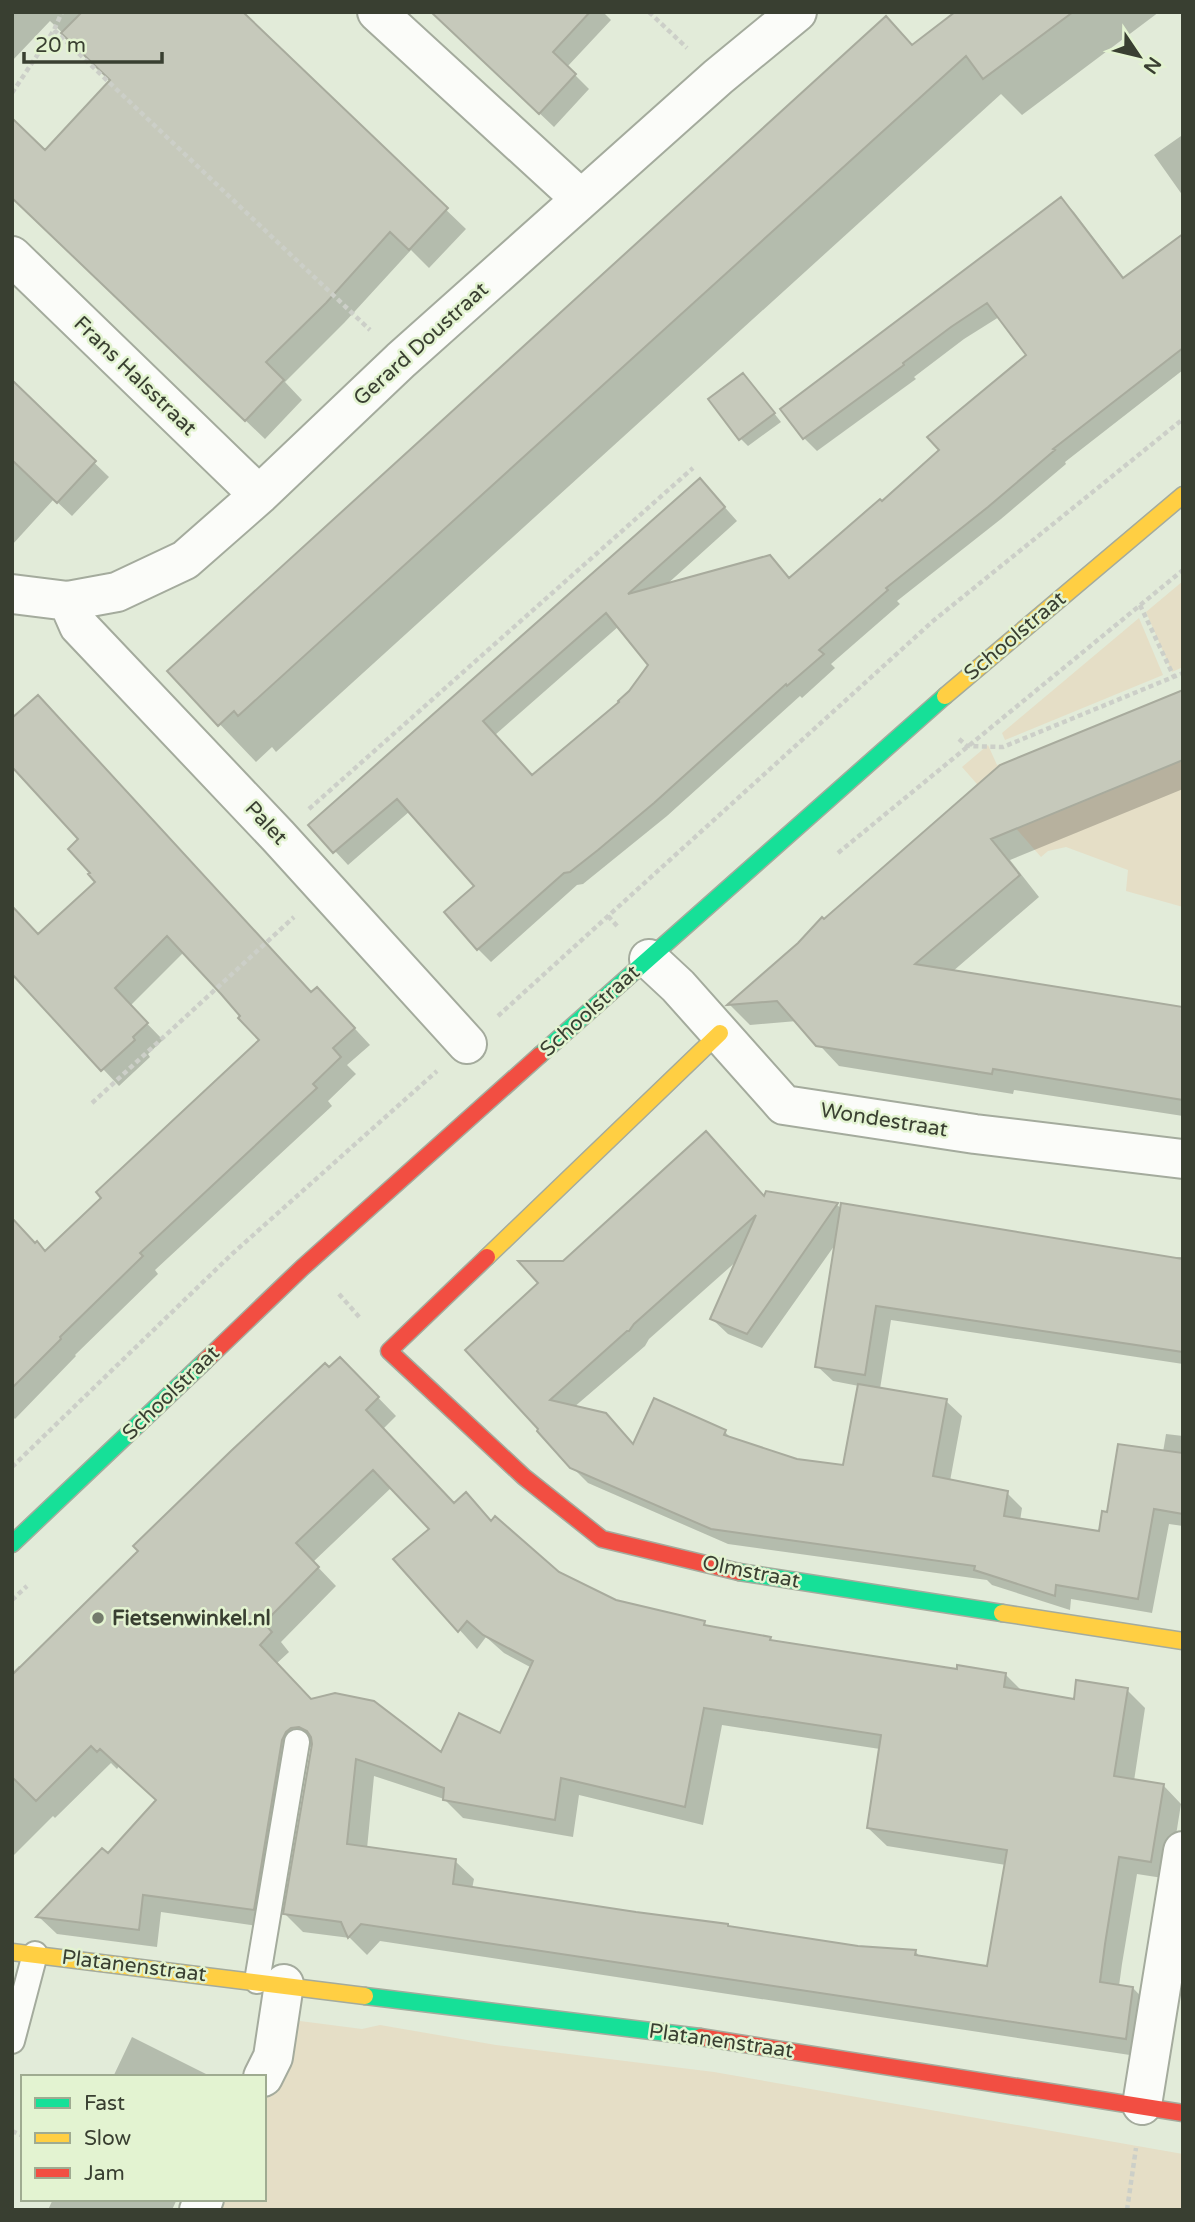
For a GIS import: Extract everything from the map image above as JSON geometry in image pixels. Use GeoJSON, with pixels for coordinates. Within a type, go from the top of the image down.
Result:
{"type":"FeatureCollection","features":[{"type":"Feature","properties":{"kind":"street"},"geometry":{"type":"LineString","coordinates":[[377,12],[581,199]]}},
{"type":"Feature","properties":{"kind":"street","name":"Gerard Doustraat"},"geometry":{"type":"LineString","coordinates":[[12,594],[68,601],[117,592],[185,560],[259,495],[401,360],[718,77],[797,12]]}},
{"type":"Feature","properties":{"kind":"street","name":"Frans Halsstraat"},"geometry":{"type":"LineString","coordinates":[[12,256],[259,495]]}},
{"type":"Feature","properties":{"kind":"street","name":"Schoolstraat"},"geometry":{"type":"LineString","coordinates":[[12,1544],[302,1268],[928,710],[1183,495]]}},
{"type":"Feature","properties":{"kind":"street","name":"Palet"},"geometry":{"type":"LineString","coordinates":[[68,601],[79,626],[326,887],[467,1044]]}},
{"type":"Feature","properties":{"kind":"street","name":"Wondestraat"},"geometry":{"type":"LineString","coordinates":[[649,959],[678,985],[784,1105],[975,1134],[1183,1159]]}},
{"type":"Feature","properties":{"kind":"street","name":"Olmstraat"},"geometry":{"type":"LineString","coordinates":[[720,1033],[389,1351],[524,1477],[602,1539],[748,1574],[1183,1641]]}},
{"type":"Feature","properties":{"kind":"street"},"geometry":{"type":"LineString","coordinates":[[1142,2105],[1183,1851]]}},
{"type":"Feature","properties":{"kind":"street","name":"Platanenstraat"},"geometry":{"type":"LineString","coordinates":[[24,1953],[715,2039],[1183,2113]]}},
{"type":"Feature","properties":{"kind":"street"},"geometry":{"type":"LineString","coordinates":[[264,2075],[273,2057],[270,1983]]}},
{"type":"Feature","properties":{"kind":"lane"},"geometry":{"type":"LineString","coordinates":[[270,1983],[297,1742]]}},
{"type":"Feature","properties":{"kind":"lane"},"geometry":{"type":"LineString","coordinates":[[12,2041],[24,1953]]}},
{"type":"Feature","properties":{"kind":"path"},"geometry":{"type":"LineString","coordinates":[[12,93],[54,30],[62,12]]}},
{"type":"Feature","properties":{"kind":"path"},"geometry":{"type":"LineString","coordinates":[[649,12],[718,77]]}},
{"type":"Feature","properties":{"kind":"path"},"geometry":{"type":"LineString","coordinates":[[54,30],[401,360]]}},
{"type":"Feature","properties":{"kind":"path"},"geometry":{"type":"LineString","coordinates":[[12,1467],[232,1254],[933,621],[1183,419]]}},
{"type":"Feature","properties":{"kind":"path"},"geometry":{"type":"LineString","coordinates":[[278,836],[693,468]]}},
{"type":"Feature","properties":{"kind":"path"},"geometry":{"type":"LineString","coordinates":[[1140,606],[1174,677]]}},
{"type":"Feature","properties":{"kind":"path"},"geometry":{"type":"LineString","coordinates":[[928,710],[967,746],[1003,747],[1183,673]]}},
{"type":"Feature","properties":{"kind":"path"},"geometry":{"type":"LineString","coordinates":[[92,1103],[326,887]]}},
{"type":"Feature","properties":{"kind":"path"},"geometry":{"type":"LineString","coordinates":[[1127,2210],[1142,2105]]}},
{"type":"Feature","properties":{"kind":"shaded area"},"geometry":{"type":"Polygon","coordinates":[[[1183,581],[1183,667],[1172,672],[1146,612],[1183,581]]]}},
{"type":"Feature","properties":{"kind":"shaded area"},"geometry":{"type":"Polygon","coordinates":[[[1139,618],[1163,675],[1005,740],[1002,733],[1139,618]]]}},
{"type":"Feature","properties":{"kind":"shaded area"},"geometry":{"type":"Polygon","coordinates":[[[988,745],[997,765],[1014,759],[1038,819],[1183,760],[1183,907],[1126,891],[1128,870],[1066,847],[1048,851],[1041,857],[962,767],[988,745]]]}},
{"type":"Feature","properties":{"kind":"shaded area"},"geometry":{"type":"Polygon","coordinates":[[[300,2021],[362,2029],[380,2025],[496,2045],[714,2072],[1183,2154],[1183,2210],[216,2210],[220,2201],[266,2201],[266,2097],[300,2021]]]}},
{"type":"Feature","properties":{"kind":"building"},"geometry":{"type":"Polygon","coordinates":[[[82,12],[243,12],[448,208],[409,250],[390,232],[326,303],[266,362],[284,380],[245,421],[12,198],[12,118],[45,150],[110,80],[61,33],[82,12]]]}},
{"type":"Feature","properties":{"kind":"building"},"geometry":{"type":"Polygon","coordinates":[[[431,12],[590,12],[553,52],[576,74],[539,114],[431,12]]]}},
{"type":"Feature","properties":{"kind":"building"},"geometry":{"type":"Polygon","coordinates":[[[955,12],[1073,12],[983,79],[966,56],[238,716],[234,711],[218,726],[167,671],[886,16],[912,45],[955,12]]]}},
{"type":"Feature","properties":{"kind":"building"},"geometry":{"type":"Polygon","coordinates":[[[1061,197],[1123,278],[1183,234],[1183,348],[1053,449],[1055,450],[988,507],[886,588],[888,590],[819,650],[824,654],[787,686],[786,684],[654,803],[570,872],[564,873],[477,950],[444,912],[474,886],[397,799],[333,853],[308,825],[700,478],[725,507],[628,594],[770,555],[789,578],[939,450],[927,437],[1026,355],[987,303],[803,439],[780,409],[1061,197]],[[606,613],[483,721],[532,775],[619,702],[648,665],[606,613]]]}},
{"type":"Feature","properties":{"kind":"building"},"geometry":{"type":"Polygon","coordinates":[[[743,373],[775,413],[739,440],[708,399],[743,373]]]}},
{"type":"Feature","properties":{"kind":"building"},"geometry":{"type":"Polygon","coordinates":[[[12,380],[96,461],[57,503],[12,460],[12,380]]]}},
{"type":"Feature","properties":{"kind":"building"},"geometry":{"type":"Polygon","coordinates":[[[1183,690],[1183,760],[991,839],[1020,875],[915,964],[1183,1007],[1183,1100],[993,1069],[992,1074],[816,1046],[777,1001],[727,1005],[798,943],[822,917],[824,919],[1000,765],[1183,690]]]}},
{"type":"Feature","properties":{"kind":"building"},"geometry":{"type":"Polygon","coordinates":[[[38,695],[311,992],[317,987],[355,1028],[333,1048],[341,1057],[313,1084],[317,1088],[140,1253],[143,1256],[12,1388],[12,1218],[45,1251],[101,1198],[96,1192],[259,1040],[167,936],[115,988],[148,1023],[133,1037],[135,1040],[101,1071],[12,974],[12,906],[38,934],[95,882],[68,849],[78,839],[12,767],[12,718],[38,695]]]}},
{"type":"Feature","properties":{"kind":"building"},"geometry":{"type":"Polygon","coordinates":[[[706,1131],[764,1196],[766,1191],[838,1203],[747,1334],[710,1319],[756,1215],[550,1400],[606,1413],[633,1444],[654,1398],[726,1430],[724,1435],[797,1459],[843,1465],[858,1384],[947,1399],[933,1476],[1008,1491],[1004,1516],[1099,1531],[1102,1511],[1107,1512],[1118,1444],[1183,1453],[1183,1514],[1154,1509],[1138,1599],[1056,1585],[1055,1596],[974,1570],[975,1566],[711,1529],[570,1468],[465,1350],[538,1283],[518,1261],[563,1261],[706,1131]]]}},
{"type":"Feature","properties":{"kind":"building"},"geometry":{"type":"Polygon","coordinates":[[[841,1203],[1183,1259],[1183,1352],[876,1306],[865,1375],[815,1367],[841,1203]]]}},
{"type":"Feature","properties":{"kind":"building"},"geometry":{"type":"Polygon","coordinates":[[[340,1357],[379,1397],[366,1410],[454,1503],[466,1492],[491,1521],[495,1516],[559,1572],[616,1600],[705,1621],[704,1625],[771,1637],[770,1640],[957,1669],[957,1665],[1006,1673],[1004,1687],[1074,1699],[1076,1680],[1128,1688],[1114,1776],[1164,1784],[1151,1862],[1119,1857],[1105,1944],[1100,1982],[1133,1987],[1126,2039],[361,1924],[348,1938],[341,1922],[283,1914],[312,1744],[307,1731],[299,1727],[291,1728],[282,1740],[254,1910],[143,1895],[139,1930],[36,1917],[102,1848],[108,1853],[156,1800],[100,1749],[97,1752],[91,1746],[36,1801],[12,1777],[12,1675],[138,1551],[133,1546],[325,1363],[329,1367],[340,1357]],[[373,1470],[296,1543],[319,1567],[264,1623],[272,1632],[260,1645],[311,1699],[335,1693],[374,1701],[441,1752],[459,1713],[500,1733],[533,1661],[483,1635],[467,1621],[458,1632],[393,1559],[429,1529],[373,1470]],[[704,1708],[685,1807],[561,1778],[555,1820],[443,1800],[444,1788],[356,1759],[347,1844],[456,1859],[453,1884],[858,1946],[916,1950],[915,1955],[987,1966],[1007,1850],[867,1828],[881,1735],[704,1708]]]}},
{"type":"Feature","properties":{"kind":"traffic: fast"},"geometry":{"type":"LineString","coordinates":[[540,1055],[945,696]]}},
{"type":"Feature","properties":{"kind":"traffic: fast"},"geometry":{"type":"LineString","coordinates":[[12,1544],[205,1361]]}},
{"type":"Feature","properties":{"kind":"traffic: fast"},"geometry":{"type":"LineString","coordinates":[[739,1572],[1002,1613]]}},
{"type":"Feature","properties":{"kind":"traffic: fast"},"geometry":{"type":"LineString","coordinates":[[365,1996],[700,2037]]}},
{"type":"Feature","properties":{"kind":"traffic: slow"},"geometry":{"type":"LineString","coordinates":[[945,696],[1183,495]]}},
{"type":"Feature","properties":{"kind":"traffic: slow"},"geometry":{"type":"LineString","coordinates":[[487,1257],[720,1033]]}},
{"type":"Feature","properties":{"kind":"traffic: slow"},"geometry":{"type":"LineString","coordinates":[[1002,1613],[1183,1641]]}},
{"type":"Feature","properties":{"kind":"traffic: slow"},"geometry":{"type":"LineString","coordinates":[[12,1952],[365,1996]]}},
{"type":"Feature","properties":{"kind":"traffic: jam"},"geometry":{"type":"LineString","coordinates":[[205,1361],[302,1268],[540,1055]]}},
{"type":"Feature","properties":{"kind":"traffic: jam"},"geometry":{"type":"LineString","coordinates":[[487,1257],[389,1351],[524,1477],[602,1539],[739,1572]]}},
{"type":"Feature","properties":{"kind":"traffic: jam"},"geometry":{"type":"LineString","coordinates":[[700,2037],[1183,2113]]}},
{"type":"Feature","properties":{"kind":"place","name":"Fietsenwinkel.nl"},"geometry":{"type":"Point","coordinates":[98,1618]}}]}
